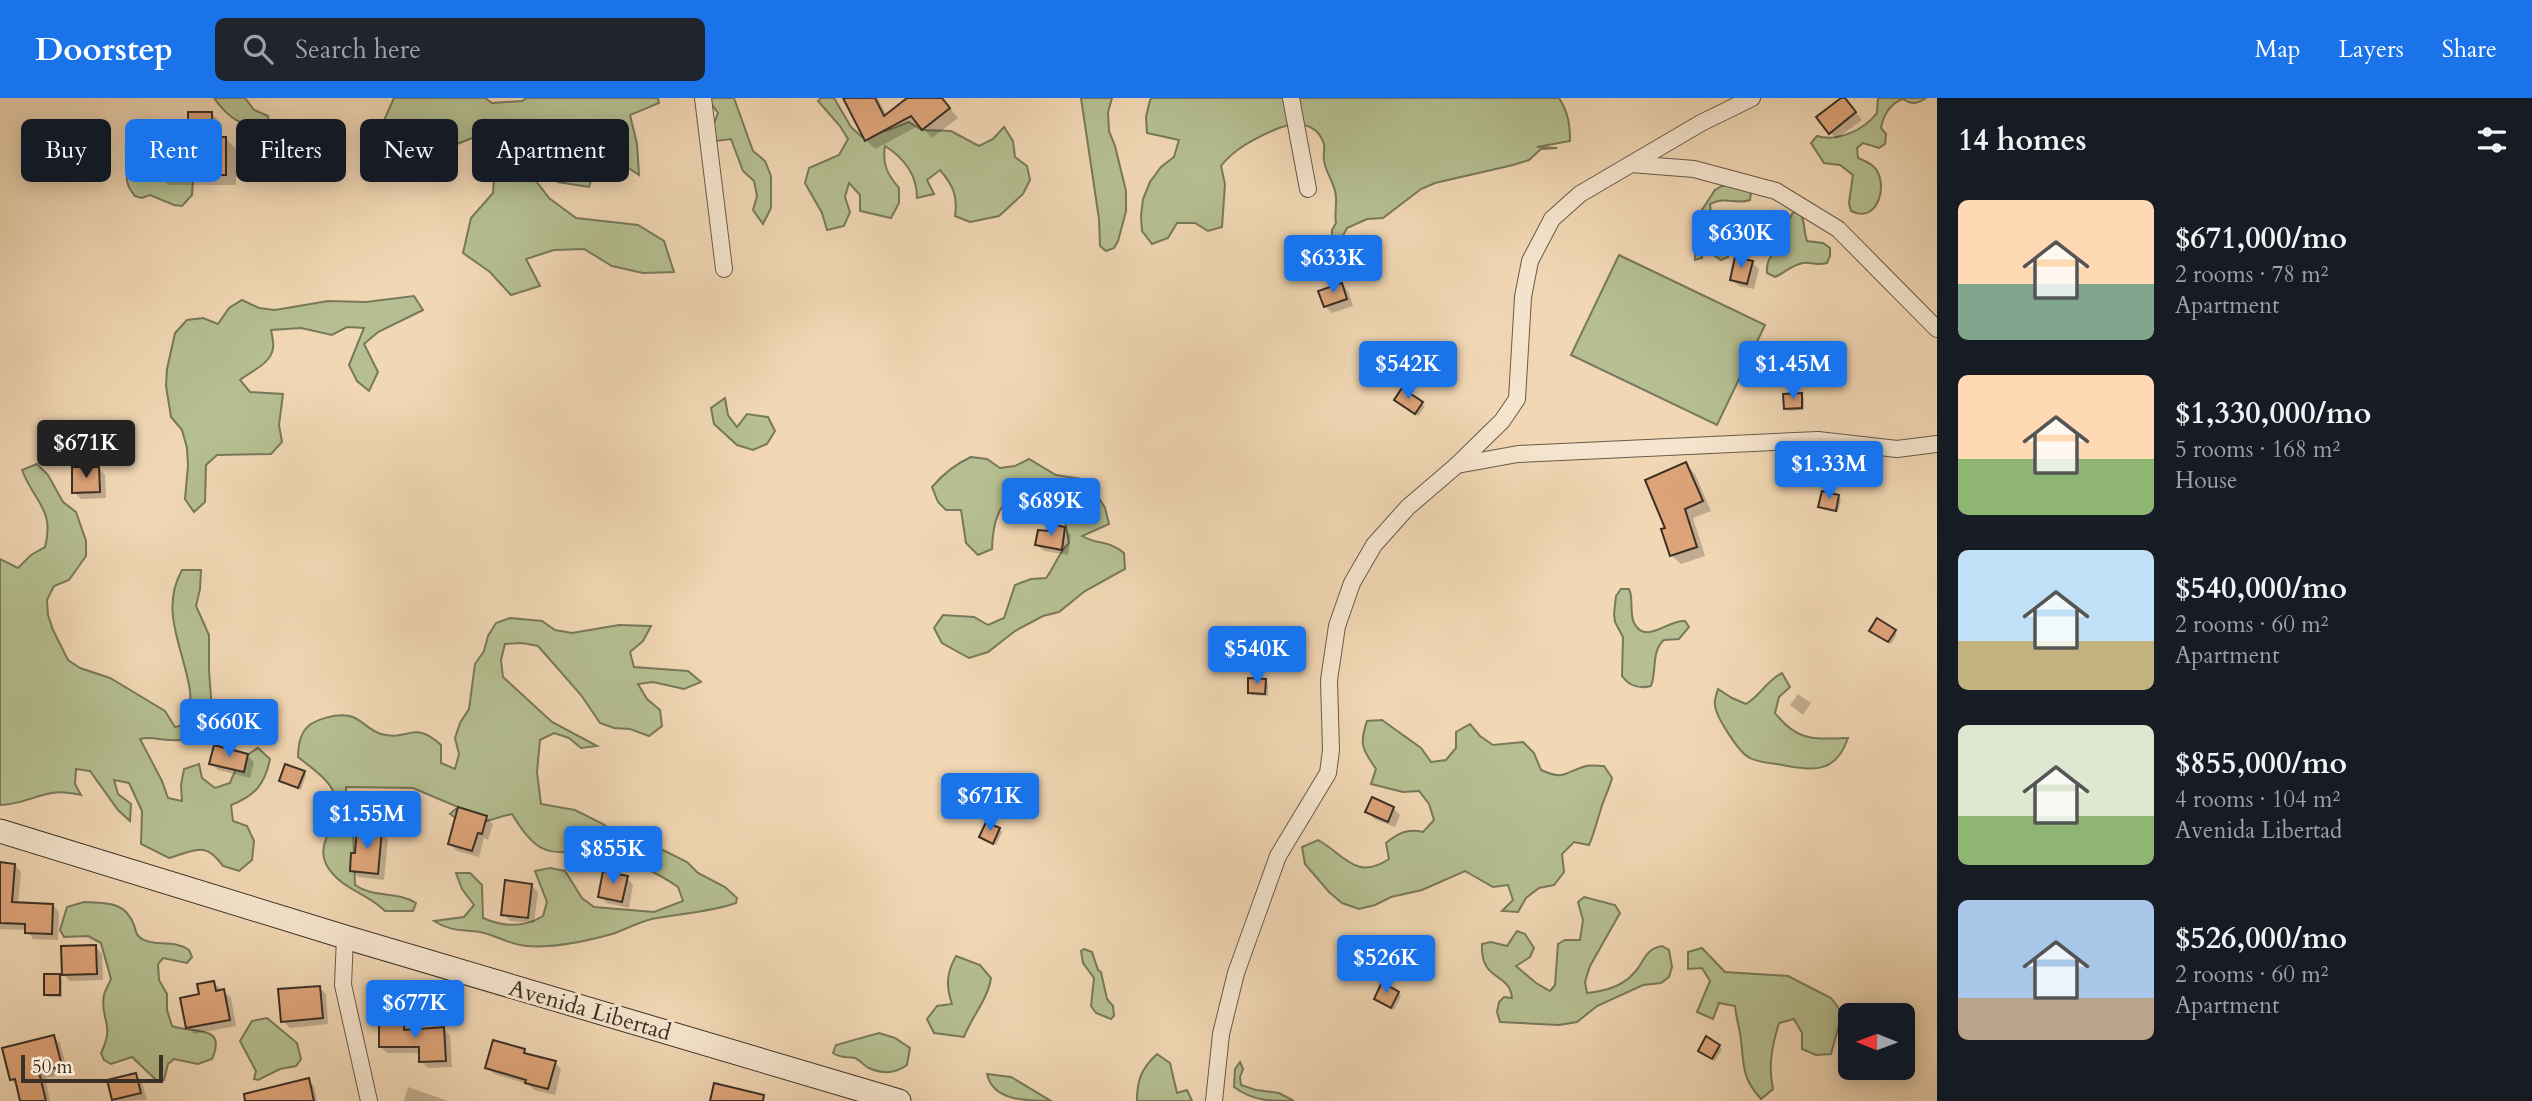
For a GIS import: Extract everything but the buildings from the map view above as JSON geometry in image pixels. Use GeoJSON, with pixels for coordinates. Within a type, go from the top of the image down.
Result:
{"type":"FeatureCollection","features":[{"type":"Feature","properties":{"kind":"main road","name":"Avenida Libertad"},"geometry":{"type":"LineString","coordinates":[[0,831],[345,937],[899,1101]]}},
{"type":"Feature","properties":{"kind":"street"},"geometry":{"type":"LineString","coordinates":[[704,98],[724,269]]}},
{"type":"Feature","properties":{"kind":"street"},"geometry":{"type":"LineString","coordinates":[[1291,98],[1308,189]]}},
{"type":"Feature","properties":{"kind":"street"},"geometry":{"type":"LineString","coordinates":[[1214,1101],[1221,1034],[1236,973],[1278,856],[1328,773],[1331,750],[1329,680],[1337,626],[1352,583],[1374,545],[1408,507],[1502,421],[1517,399],[1523,297],[1530,261],[1552,219],[1580,194],[1701,123],[1752,98]]}},
{"type":"Feature","properties":{"kind":"street"},"geometry":{"type":"LineString","coordinates":[[1630,164],[1694,169],[1776,191],[1839,229],[1937,329]]}},
{"type":"Feature","properties":{"kind":"street"},"geometry":{"type":"LineString","coordinates":[[1457,465],[1518,454],[1818,440],[1897,449],[1937,444]]}},
{"type":"Feature","properties":{"kind":"street"},"geometry":{"type":"LineString","coordinates":[[345,937],[343,985],[369,1101]]}},
{"type":"Feature","properties":{"kind":"green space"},"geometry":{"type":"Polygon","coordinates":[[[214,98],[245,98],[254,110],[268,116],[268,119],[236,120],[214,98]]]}},
{"type":"Feature","properties":{"kind":"green space"},"geometry":{"type":"Polygon","coordinates":[[[394,98],[485,98],[492,103],[522,101],[527,98],[658,98],[659,103],[630,115],[637,144],[639,175],[629,168],[629,119],[472,119],[472,138],[458,144],[458,119],[385,119],[394,98]]]}},
{"type":"Feature","properties":{"kind":"green space"},"geometry":{"type":"Polygon","coordinates":[[[707,98],[734,98],[753,151],[765,161],[771,176],[771,208],[763,224],[753,210],[757,196],[754,181],[743,171],[731,139],[716,141],[713,126],[718,113],[707,98]]]}},
{"type":"Feature","properties":{"kind":"green space"},"geometry":{"type":"Polygon","coordinates":[[[821,98],[834,98],[851,127],[862,137],[909,122],[922,130],[951,131],[979,146],[993,139],[1004,127],[1013,141],[1015,157],[1027,166],[1030,180],[1023,194],[999,216],[970,222],[955,216],[954,191],[940,170],[927,180],[934,194],[917,198],[915,182],[908,168],[885,146],[886,168],[899,188],[899,203],[891,218],[860,211],[860,195],[849,183],[845,197],[850,212],[844,226],[827,230],[822,213],[805,183],[809,168],[839,155],[848,139],[818,101],[821,98]]]}},
{"type":"Feature","properties":{"kind":"green space"},"geometry":{"type":"Polygon","coordinates":[[[1081,98],[1112,98],[1108,112],[1109,131],[1126,191],[1126,211],[1118,241],[1114,248],[1106,251],[1100,246],[1099,219],[1081,98]]]}},
{"type":"Feature","properties":{"kind":"green space"},"geometry":{"type":"Polygon","coordinates":[[[1152,98],[1559,98],[1568,118],[1570,141],[1537,147],[1557,148],[1541,149],[1529,160],[1435,183],[1421,189],[1383,218],[1367,219],[1347,228],[1339,243],[1332,248],[1336,199],[1325,164],[1324,144],[1310,127],[1289,125],[1245,145],[1221,166],[1225,184],[1222,227],[1208,231],[1195,223],[1177,223],[1168,238],[1152,244],[1142,231],[1143,199],[1150,182],[1161,167],[1174,157],[1179,140],[1147,133],[1146,117],[1152,98]]]}},
{"type":"Feature","properties":{"kind":"green space"},"geometry":{"type":"Polygon","coordinates":[[[1878,98],[1926,98],[1914,103],[1903,99],[1894,104],[1882,123],[1881,128],[1886,134],[1885,144],[1879,148],[1863,143],[1857,148],[1858,158],[1874,167],[1881,182],[1879,200],[1875,207],[1861,214],[1851,211],[1849,203],[1853,175],[1840,165],[1824,163],[1811,143],[1817,136],[1842,136],[1865,125],[1877,113],[1878,98]]]}},
{"type":"Feature","properties":{"kind":"green space"},"geometry":{"type":"Polygon","coordinates":[[[127,182],[193,182],[192,195],[182,206],[150,195],[142,198],[135,196],[127,182]]]}},
{"type":"Feature","properties":{"kind":"green space"},"geometry":{"type":"Polygon","coordinates":[[[494,182],[537,182],[549,198],[576,218],[638,225],[664,241],[674,272],[643,273],[612,266],[584,249],[554,250],[526,259],[540,286],[511,295],[490,272],[463,253],[471,218],[493,193],[494,182]]]}},
{"type":"Feature","properties":{"kind":"green space"},"geometry":{"type":"Polygon","coordinates":[[[558,182],[591,182],[589,187],[558,182]]]}},
{"type":"Feature","properties":{"kind":"green space"},"geometry":{"type":"Polygon","coordinates":[[[1722,186],[1751,192],[1750,200],[1710,204],[1715,223],[1731,234],[1731,250],[1728,257],[1721,260],[1715,256],[1700,234],[1702,258],[1695,260],[1696,219],[1715,190],[1722,186]]]}},
{"type":"Feature","properties":{"kind":"green space"},"geometry":{"type":"Polygon","coordinates":[[[1798,210],[1807,241],[1823,243],[1830,248],[1830,256],[1827,263],[1799,264],[1775,277],[1767,273],[1768,263],[1775,252],[1789,247],[1788,222],[1798,210]]]}},
{"type":"Feature","properties":{"kind":"green space"},"geometry":{"type":"Polygon","coordinates":[[[1619,255],[1765,325],[1717,425],[1571,355],[1619,255]]]}},
{"type":"Feature","properties":{"kind":"green space"},"geometry":{"type":"Polygon","coordinates":[[[414,296],[423,310],[378,332],[364,344],[378,372],[369,391],[357,381],[349,365],[364,328],[347,327],[332,335],[301,328],[271,330],[273,346],[269,358],[240,380],[250,392],[283,394],[279,425],[282,442],[271,454],[217,455],[206,465],[205,502],[194,512],[185,499],[187,448],[182,430],[171,417],[166,386],[175,333],[187,320],[203,318],[218,324],[229,308],[242,300],[259,308],[275,310],[328,301],[366,302],[414,296]]]}},
{"type":"Feature","properties":{"kind":"green space"},"geometry":{"type":"Polygon","coordinates":[[[725,398],[728,415],[737,427],[747,414],[768,417],[775,431],[767,444],[753,450],[737,445],[714,424],[711,408],[725,398]]]}},
{"type":"Feature","properties":{"kind":"green space"},"geometry":{"type":"Polygon","coordinates":[[[105,431],[117,433],[126,441],[121,459],[115,465],[102,456],[101,442],[105,431]]]}},
{"type":"Feature","properties":{"kind":"green space"},"geometry":{"type":"Polygon","coordinates":[[[971,457],[987,459],[1000,468],[1015,466],[1029,459],[1056,475],[1088,480],[1105,508],[1109,524],[1082,536],[1113,546],[1124,553],[1125,569],[1085,591],[1059,612],[1043,616],[1015,631],[988,652],[969,658],[942,643],[934,628],[943,615],[974,617],[988,625],[1004,618],[1015,585],[1031,579],[1046,578],[1069,543],[1059,508],[1044,499],[1024,496],[1007,502],[1001,509],[994,527],[992,549],[978,555],[966,543],[961,510],[946,510],[938,502],[932,487],[950,469],[971,457]]]}},
{"type":"Feature","properties":{"kind":"green space"},"geometry":{"type":"Polygon","coordinates":[[[37,464],[48,475],[63,502],[76,512],[86,541],[86,556],[69,580],[54,586],[47,600],[53,630],[68,660],[80,668],[110,678],[165,711],[175,727],[190,724],[190,691],[175,630],[175,585],[182,570],[201,570],[196,606],[209,635],[214,736],[200,743],[188,740],[140,739],[168,798],[182,801],[184,769],[199,764],[202,778],[215,788],[230,783],[241,762],[258,748],[270,759],[258,788],[247,798],[231,805],[233,821],[247,826],[254,841],[252,860],[239,871],[223,866],[205,850],[169,858],[141,844],[142,811],[129,783],[114,780],[118,794],[131,804],[130,821],[118,810],[90,771],[76,769],[75,784],[81,795],[56,792],[14,804],[0,805],[0,559],[18,568],[31,555],[45,547],[45,514],[22,470],[37,464]]]}},
{"type":"Feature","properties":{"kind":"green space"},"geometry":{"type":"Polygon","coordinates":[[[1621,589],[1629,589],[1634,623],[1639,629],[1651,632],[1678,621],[1685,621],[1689,627],[1679,639],[1664,640],[1660,645],[1651,686],[1635,686],[1622,676],[1623,637],[1614,614],[1616,596],[1621,589]]]}},
{"type":"Feature","properties":{"kind":"green space"},"geometry":{"type":"Polygon","coordinates":[[[510,618],[542,621],[555,630],[572,633],[619,625],[651,626],[643,641],[630,652],[634,667],[688,671],[701,682],[684,689],[653,682],[638,684],[647,699],[660,710],[662,726],[649,736],[600,723],[581,695],[538,646],[505,644],[501,660],[503,677],[552,722],[597,746],[581,748],[569,738],[554,733],[540,740],[537,772],[541,804],[575,810],[615,833],[645,841],[687,862],[698,873],[725,887],[737,898],[736,903],[651,919],[612,934],[547,946],[521,945],[486,933],[446,927],[434,921],[464,917],[474,905],[462,889],[456,873],[470,873],[482,885],[483,918],[506,924],[529,923],[543,916],[547,902],[535,871],[550,868],[565,871],[582,898],[594,907],[654,912],[683,901],[678,887],[642,867],[603,855],[541,848],[532,841],[512,814],[480,823],[466,822],[450,814],[458,807],[413,788],[346,787],[346,811],[353,825],[355,885],[369,892],[409,899],[416,903],[413,911],[385,911],[332,873],[323,855],[336,811],[336,801],[327,781],[298,757],[304,731],[319,720],[341,715],[353,717],[373,731],[390,736],[424,733],[441,745],[441,763],[455,769],[459,754],[455,738],[469,709],[475,664],[496,623],[510,618]]]}},
{"type":"Feature","properties":{"kind":"green space"},"geometry":{"type":"Polygon","coordinates":[[[1782,673],[1790,687],[1779,697],[1775,713],[1783,722],[1807,737],[1848,738],[1831,764],[1805,768],[1754,760],[1745,755],[1724,726],[1715,705],[1718,689],[1746,704],[1782,673]]]}},
{"type":"Feature","properties":{"kind":"green space"},"geometry":{"type":"Polygon","coordinates":[[[1382,720],[1421,748],[1431,762],[1446,760],[1456,748],[1456,732],[1470,724],[1480,736],[1493,745],[1523,742],[1534,753],[1541,770],[1555,775],[1586,766],[1604,766],[1612,778],[1589,845],[1574,842],[1562,854],[1564,872],[1554,885],[1539,888],[1526,898],[1518,912],[1502,911],[1513,900],[1508,885],[1493,887],[1465,871],[1422,890],[1391,897],[1375,905],[1359,909],[1342,903],[1305,864],[1302,847],[1318,840],[1359,867],[1378,865],[1389,859],[1386,843],[1390,839],[1408,831],[1423,832],[1434,820],[1429,804],[1419,791],[1403,792],[1371,784],[1376,769],[1365,751],[1363,735],[1367,721],[1382,720]]]}},
{"type":"Feature","properties":{"kind":"green space"},"geometry":{"type":"Polygon","coordinates":[[[1584,897],[1615,905],[1620,913],[1590,966],[1585,982],[1587,993],[1624,982],[1638,969],[1648,953],[1662,946],[1669,950],[1672,967],[1669,977],[1661,983],[1643,985],[1597,1006],[1577,1022],[1559,1025],[1500,1022],[1497,1012],[1499,1002],[1504,997],[1512,998],[1506,984],[1486,965],[1482,944],[1491,942],[1507,946],[1517,931],[1525,934],[1534,948],[1530,957],[1516,966],[1550,991],[1555,985],[1558,944],[1565,940],[1580,940],[1583,920],[1578,902],[1584,897]]]}},
{"type":"Feature","properties":{"kind":"green space"},"geometry":{"type":"Polygon","coordinates":[[[84,902],[107,903],[120,907],[130,917],[140,938],[189,950],[192,957],[187,963],[163,958],[158,964],[159,980],[167,994],[167,1010],[172,1026],[211,1035],[216,1048],[212,1059],[198,1064],[174,1059],[168,1064],[164,1080],[156,1080],[132,1057],[111,1064],[104,1060],[101,1053],[107,1028],[103,1003],[111,979],[101,943],[88,936],[64,937],[60,930],[67,907],[84,902]]]}},
{"type":"Feature","properties":{"kind":"green space"},"geometry":{"type":"Polygon","coordinates":[[[1702,948],[1725,972],[1788,976],[1831,998],[1838,1007],[1838,1029],[1831,1054],[1816,1055],[1802,1049],[1802,1033],[1794,1019],[1779,1023],[1772,1056],[1773,1089],[1761,1099],[1750,1085],[1745,1072],[1735,1006],[1719,1003],[1713,1019],[1697,1012],[1710,981],[1702,968],[1688,969],[1688,952],[1702,948]]]}},
{"type":"Feature","properties":{"kind":"green space"},"geometry":{"type":"Polygon","coordinates":[[[1084,949],[1092,952],[1101,972],[1107,999],[1113,1006],[1114,1016],[1111,1019],[1096,1013],[1091,1006],[1094,978],[1083,963],[1081,951],[1084,949]]]}},
{"type":"Feature","properties":{"kind":"green space"},"geometry":{"type":"Polygon","coordinates":[[[956,956],[980,965],[991,978],[987,993],[964,1037],[934,1033],[927,1019],[937,1006],[952,1004],[948,980],[956,956]]]}},
{"type":"Feature","properties":{"kind":"green space"},"geometry":{"type":"Polygon","coordinates":[[[267,1018],[297,1043],[301,1059],[296,1066],[280,1069],[258,1080],[254,1079],[256,1071],[240,1041],[252,1021],[267,1018]]]}},
{"type":"Feature","properties":{"kind":"green space"},"geometry":{"type":"Polygon","coordinates":[[[879,1033],[895,1038],[910,1048],[907,1065],[893,1071],[879,1071],[867,1067],[855,1058],[841,1057],[833,1053],[836,1045],[879,1033]]]}},
{"type":"Feature","properties":{"kind":"green space"},"geometry":{"type":"Polygon","coordinates":[[[1157,1054],[1170,1063],[1177,1093],[1187,1090],[1192,1101],[1137,1101],[1141,1075],[1157,1054]]]}},
{"type":"Feature","properties":{"kind":"green space"},"geometry":{"type":"Polygon","coordinates":[[[1240,1062],[1243,1069],[1241,1085],[1279,1093],[1294,1101],[1262,1099],[1234,1087],[1235,1069],[1240,1062]]]}},
{"type":"Feature","properties":{"kind":"green space"},"geometry":{"type":"Polygon","coordinates":[[[987,1074],[1011,1077],[1051,1101],[1012,1098],[996,1090],[987,1074]]]}}]}
